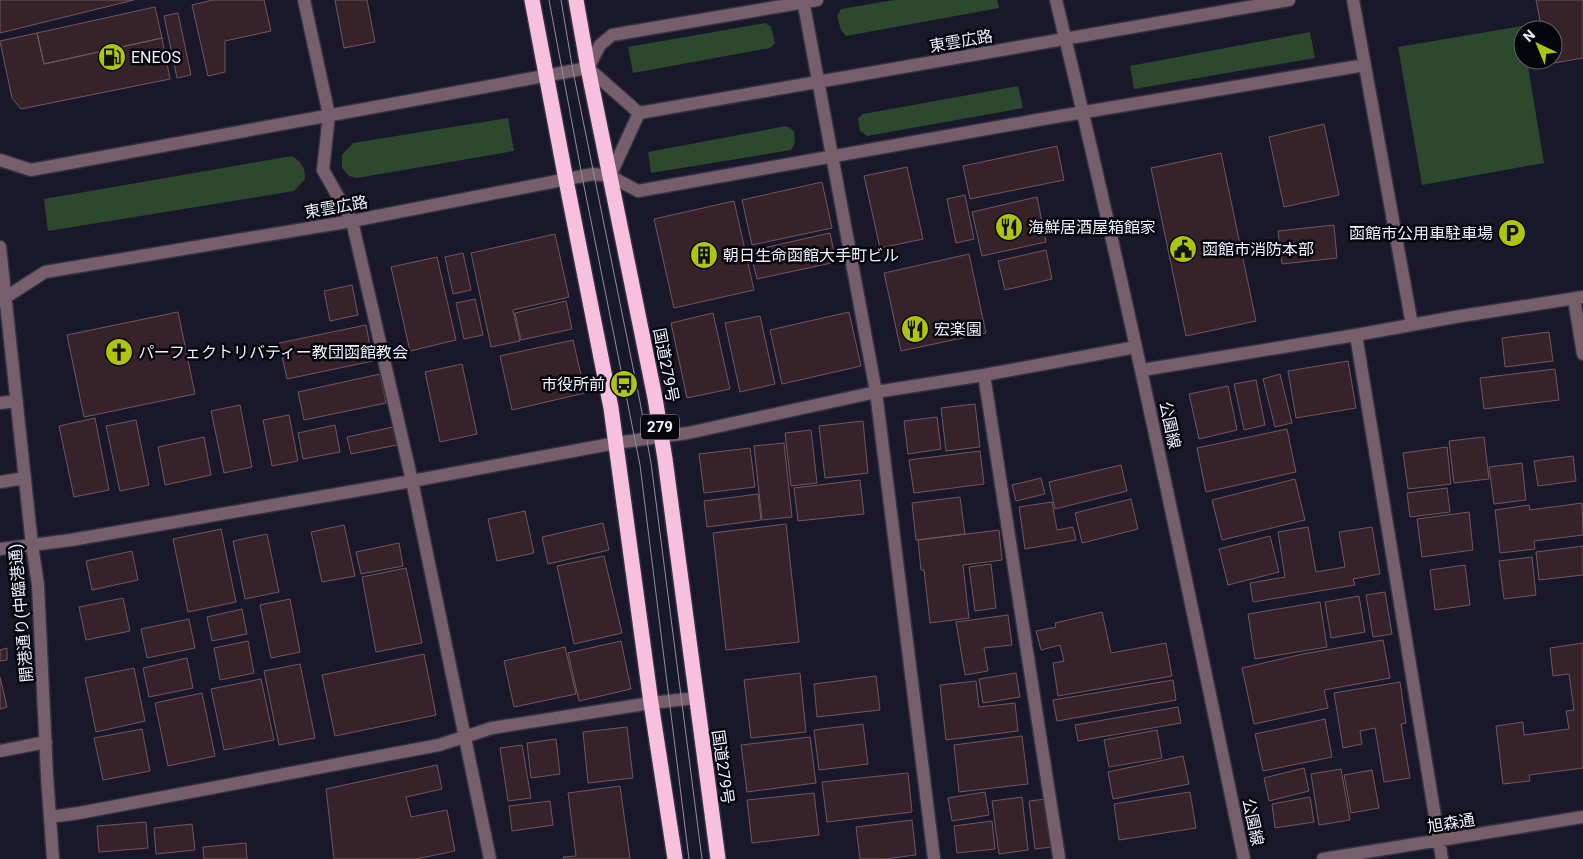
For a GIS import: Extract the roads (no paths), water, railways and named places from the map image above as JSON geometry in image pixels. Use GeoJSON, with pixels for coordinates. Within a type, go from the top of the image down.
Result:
{"type":"FeatureCollection","features":[{"type":"Feature","properties":{"kind":"highway"},"geometry":{"type":"LineString","coordinates":[[532,0],[611,408],[651,702],[675,859]]}},
{"type":"Feature","properties":{"kind":"highway","name":"国道279号"},"geometry":{"type":"LineString","coordinates":[[576,0],[655,398],[718,859]]}},
{"type":"Feature","properties":{"kind":"street"},"geometry":{"type":"LineString","coordinates":[[304,0],[329,115],[323,170],[352,221],[412,481],[490,859]]}},
{"type":"Feature","properties":{"kind":"street"},"geometry":{"type":"LineString","coordinates":[[588,68],[600,45],[612,36],[817,0]]}},
{"type":"Feature","properties":{"kind":"street","name":"公園線"},"geometry":{"type":"LineString","coordinates":[[1056,0],[1084,113],[1142,370],[1244,859]]}},
{"type":"Feature","properties":{"kind":"street","name":"東雲広路"},"geometry":{"type":"LineString","coordinates":[[639,113],[1289,0]]}},
{"type":"Feature","properties":{"kind":"street"},"geometry":{"type":"LineString","coordinates":[[1353,0],[1412,325]]}},
{"type":"Feature","properties":{"kind":"street"},"geometry":{"type":"LineString","coordinates":[[803,1],[876,392],[934,859]]}},
{"type":"Feature","properties":{"kind":"street"},"geometry":{"type":"LineString","coordinates":[[588,68],[639,113],[610,176],[638,191],[1365,65]]}},
{"type":"Feature","properties":{"kind":"street"},"geometry":{"type":"LineString","coordinates":[[0,160],[31,170],[588,68]]}},
{"type":"Feature","properties":{"kind":"street","name":"東雲広路"},"geometry":{"type":"LineString","coordinates":[[3,300],[45,272],[352,221],[593,174],[610,176]]}},
{"type":"Feature","properties":{"kind":"street","name":"開港通り(中臨港通)"},"geometry":{"type":"LineString","coordinates":[[0,246],[3,300],[17,400],[38,585],[53,859]]}},
{"type":"Feature","properties":{"kind":"street"},"geometry":{"type":"LineString","coordinates":[[1142,370],[1578,298],[1583,354]]}},
{"type":"Feature","properties":{"kind":"street"},"geometry":{"type":"LineString","coordinates":[[1356,335],[1442,859]]}},
{"type":"Feature","properties":{"kind":"street"},"geometry":{"type":"LineString","coordinates":[[0,549],[70,540],[412,481],[616,443],[688,433],[876,392],[984,375],[1136,347]]}},
{"type":"Feature","properties":{"kind":"street"},"geometry":{"type":"LineString","coordinates":[[984,375],[1059,857]]}},
{"type":"Feature","properties":{"kind":"street"},"geometry":{"type":"LineString","coordinates":[[0,403],[17,400]]}},
{"type":"Feature","properties":{"kind":"street"},"geometry":{"type":"LineString","coordinates":[[0,482],[25,478]]}},
{"type":"Feature","properties":{"kind":"street"},"geometry":{"type":"LineString","coordinates":[[50,817],[440,745],[492,728],[651,702],[696,698]]}},
{"type":"Feature","properties":{"kind":"street"},"geometry":{"type":"LineString","coordinates":[[0,750],[46,742]]}},
{"type":"Feature","properties":{"kind":"street","name":"旭森通"},"geometry":{"type":"LineString","coordinates":[[1323,859],[1583,818]]}},
{"type":"Feature","properties":{"kind":"tram line"},"geometry":{"type":"LineString","coordinates":[[549,0],[640,465],[689,859]]}},
{"type":"Feature","properties":{"kind":"tram line"},"geometry":{"type":"LineString","coordinates":[[561,0],[573,71],[651,463],[702,859]]}},
{"type":"Feature","properties":{"kind":"place","name":"ENEOS"},"geometry":{"type":"Point","coordinates":[112,57]}},
{"type":"Feature","properties":{"kind":"place","name":"海鮮居酒屋箱館家"},"geometry":{"type":"Point","coordinates":[1009,227]}},
{"type":"Feature","properties":{"kind":"place","name":"函館市公用車駐車場"},"geometry":{"type":"Point","coordinates":[1512,233]}},
{"type":"Feature","properties":{"kind":"place","name":"函館市消防本部"},"geometry":{"type":"Point","coordinates":[1183,249]}},
{"type":"Feature","properties":{"kind":"place","name":"朝日生命函館大手町ビル"},"geometry":{"type":"Point","coordinates":[704,255]}},
{"type":"Feature","properties":{"kind":"place","name":"宏楽園"},"geometry":{"type":"Point","coordinates":[915,329]}},
{"type":"Feature","properties":{"kind":"place","name":"パーフェクトリバティー教団函館教会"},"geometry":{"type":"Point","coordinates":[119,352]}},
{"type":"Feature","properties":{"kind":"place","name":"市役所前"},"geometry":{"type":"Point","coordinates":[624,384]}}]}
